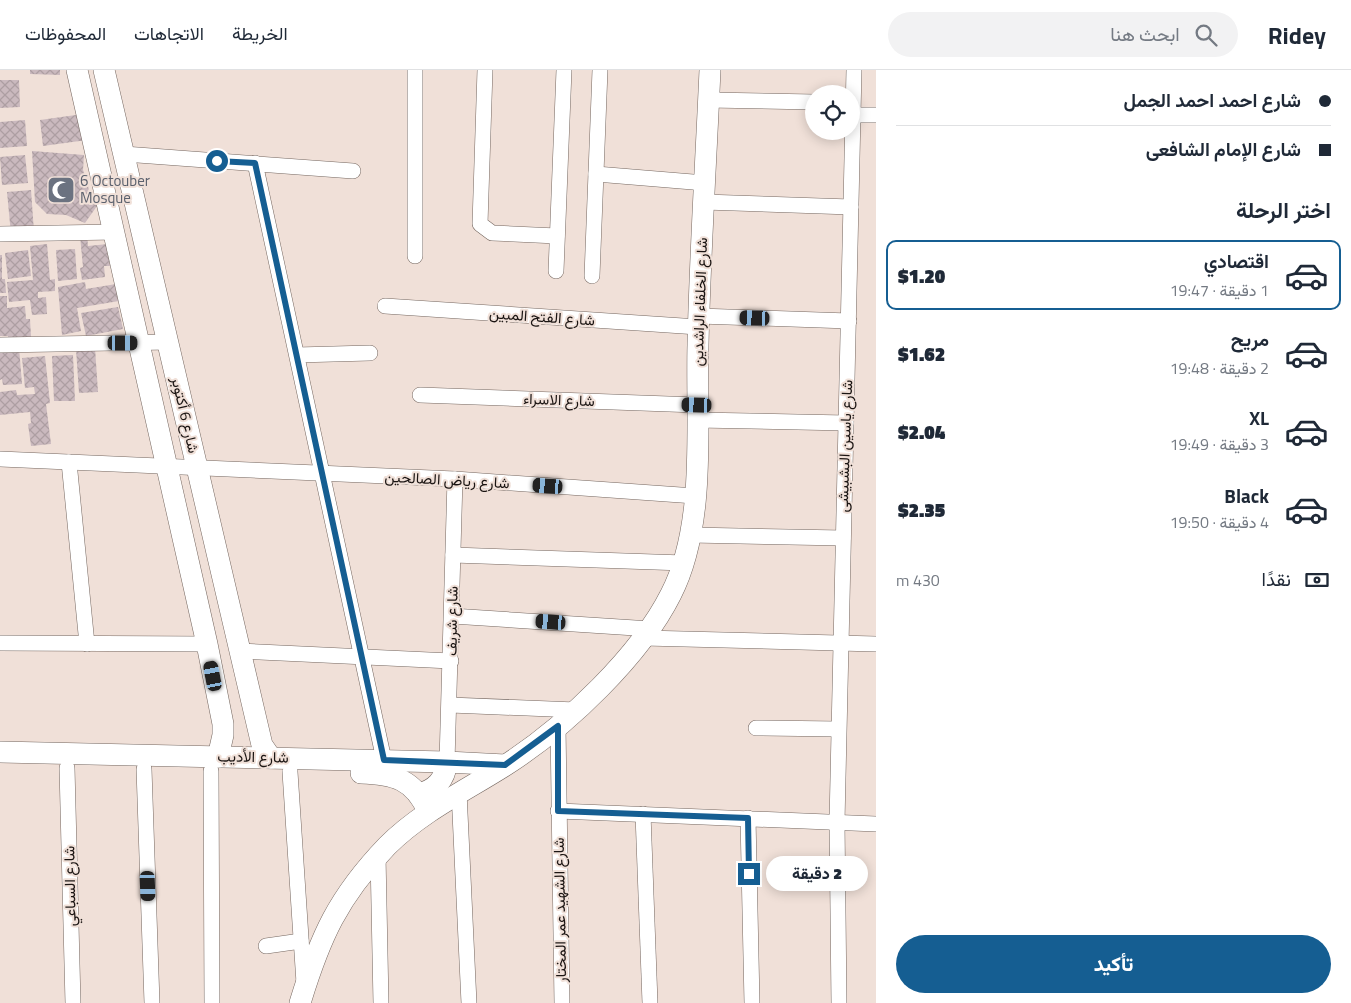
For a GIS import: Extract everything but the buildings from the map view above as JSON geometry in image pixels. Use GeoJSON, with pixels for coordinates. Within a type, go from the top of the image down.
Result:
{"type":"FeatureCollection","features":[{"type":"Feature","properties":{"kind":"street","name":"شارع 6 أكتوبر"},"geometry":{"type":"LineString","coordinates":[[77,70],[140,343],[222,724],[223,734],[214,764]]}},
{"type":"Feature","properties":{"kind":"street","name":"شارع 6 أكتوبر"},"geometry":{"type":"LineString","coordinates":[[104,70],[238,651],[262,745],[265,753],[271,758]]}},
{"type":"Feature","properties":{"kind":"street"},"geometry":{"type":"LineString","coordinates":[[415,70],[415,256]]}},
{"type":"Feature","properties":{"kind":"street"},"geometry":{"type":"LineString","coordinates":[[484,70],[480,224],[492,233],[557,236]]}},
{"type":"Feature","properties":{"kind":"street"},"geometry":{"type":"LineString","coordinates":[[556,272],[564,70]]}},
{"type":"Feature","properties":{"kind":"street"},"geometry":{"type":"LineString","coordinates":[[592,276],[600,70]]}},
{"type":"Feature","properties":{"kind":"street","name":"شارع الخلفاء الراشدين"},"geometry":{"type":"LineString","coordinates":[[302,996],[317,948],[328,926],[355,883],[378,856],[409,827],[423,803],[459,792],[505,765],[558,726],[576,710],[647,633],[673,592],[684,563],[691,535],[695,496],[699,322],[710,70]]}},
{"type":"Feature","properties":{"kind":"street","name":"شارع ياسين البشبيشى"},"geometry":{"type":"LineString","coordinates":[[854,70],[854,85]]}},
{"type":"Feature","properties":{"kind":"street"},"geometry":{"type":"LineString","coordinates":[[709,100],[805,102]]}},
{"type":"Feature","properties":{"kind":"street"},"geometry":{"type":"LineString","coordinates":[[860,109],[876,115]]}},
{"type":"Feature","properties":{"kind":"street","name":"شارع ياسين البشبيشى"},"geometry":{"type":"LineString","coordinates":[[839,1003],[838,729],[852,140]]}},
{"type":"Feature","properties":{"kind":"street"},"geometry":{"type":"LineString","coordinates":[[124,154],[352,171]]}},
{"type":"Feature","properties":{"kind":"street"},"geometry":{"type":"LineString","coordinates":[[255,163],[384,760]]}},
{"type":"Feature","properties":{"kind":"street"},"geometry":{"type":"LineString","coordinates":[[596,174],[705,193],[851,207]]}},
{"type":"Feature","properties":{"kind":"street"},"geometry":{"type":"LineString","coordinates":[[0,234],[115,232]]}},
{"type":"Feature","properties":{"kind":"street","name":"شارع الفتح المبين"},"geometry":{"type":"LineString","coordinates":[[385,306],[699,322],[849,321]]}},
{"type":"Feature","properties":{"kind":"street"},"geometry":{"type":"LineString","coordinates":[[0,345],[168,342]]}},
{"type":"Feature","properties":{"kind":"street"},"geometry":{"type":"LineString","coordinates":[[297,355],[370,353]]}},
{"type":"Feature","properties":{"kind":"street","name":"شارع الاسراء"},"geometry":{"type":"LineString","coordinates":[[420,395],[846,423]]}},
{"type":"Feature","properties":{"kind":"street","name":"شارع رياض الصالحين"},"geometry":{"type":"LineString","coordinates":[[0,459],[167,465],[455,480],[695,496]]}},
{"type":"Feature","properties":{"kind":"street"},"geometry":{"type":"LineString","coordinates":[[69,462],[88,644]]}},
{"type":"Feature","properties":{"kind":"street","name":"شارع شريف"},"geometry":{"type":"LineString","coordinates":[[447,762],[455,480]]}},
{"type":"Feature","properties":{"kind":"street"},"geometry":{"type":"LineString","coordinates":[[691,535],[843,538]]}},
{"type":"Feature","properties":{"kind":"street"},"geometry":{"type":"LineString","coordinates":[[453,555],[684,563]]}},
{"type":"Feature","properties":{"kind":"street"},"geometry":{"type":"LineString","coordinates":[[452,616],[647,633],[840,644],[876,644]]}},
{"type":"Feature","properties":{"kind":"street"},"geometry":{"type":"LineString","coordinates":[[0,644],[206,644]]}},
{"type":"Feature","properties":{"kind":"street"},"geometry":{"type":"LineString","coordinates":[[238,651],[451,661]]}},
{"type":"Feature","properties":{"kind":"street"},"geometry":{"type":"LineString","coordinates":[[450,705],[576,710]]}},
{"type":"Feature","properties":{"kind":"street","name":"شارع الشهيد عمر المختار"},"geometry":{"type":"LineString","coordinates":[[558,726],[562,1003]]}},
{"type":"Feature","properties":{"kind":"street"},"geometry":{"type":"LineString","coordinates":[[756,728],[838,729]]}},
{"type":"Feature","properties":{"kind":"street","name":"شارع الأديب"},"geometry":{"type":"LineString","coordinates":[[0,752],[214,764],[290,772],[384,774],[403,781],[423,803]]}},
{"type":"Feature","properties":{"kind":"street","name":"شارع الأديب"},"geometry":{"type":"LineString","coordinates":[[0,767],[144,770],[271,758],[505,765]]}},
{"type":"Feature","properties":{"kind":"street"},"geometry":{"type":"LineString","coordinates":[[423,803],[443,777],[447,762]]}},
{"type":"Feature","properties":{"kind":"street"},"geometry":{"type":"LineString","coordinates":[[212,1003],[214,764]]}},
{"type":"Feature","properties":{"kind":"street","name":"شارع السباعي"},"geometry":{"type":"LineString","coordinates":[[67,768],[73,1003]]}},
{"type":"Feature","properties":{"kind":"street"},"geometry":{"type":"LineString","coordinates":[[144,770],[152,1003]]}},
{"type":"Feature","properties":{"kind":"street"},"geometry":{"type":"LineString","coordinates":[[290,772],[301,941],[302,996]]}},
{"type":"Feature","properties":{"kind":"street"},"geometry":{"type":"LineString","coordinates":[[459,792],[469,1003]]}},
{"type":"Feature","properties":{"kind":"street"},"geometry":{"type":"LineString","coordinates":[[558,811],[876,824]]}},
{"type":"Feature","properties":{"kind":"street"},"geometry":{"type":"LineString","coordinates":[[643,814],[650,1003]]}},
{"type":"Feature","properties":{"kind":"street"},"geometry":{"type":"LineString","coordinates":[[748,818],[752,1003]]}},
{"type":"Feature","properties":{"kind":"street"},"geometry":{"type":"LineString","coordinates":[[378,856],[382,1003]]}},
{"type":"Feature","properties":{"kind":"street"},"geometry":{"type":"LineString","coordinates":[[266,946],[301,941]]}},
{"type":"Feature","properties":{"kind":"place","name":"6 Octouber Mosque"},"geometry":{"type":"Point","coordinates":[61,190]}},
{"type":"Feature","properties":{"kind":"route"},"geometry":{"type":"LineString","coordinates":[[217,161],[255,163],[384,760],[505,765],[558,726],[558,811],[748,818],[749,874]]}}]}
